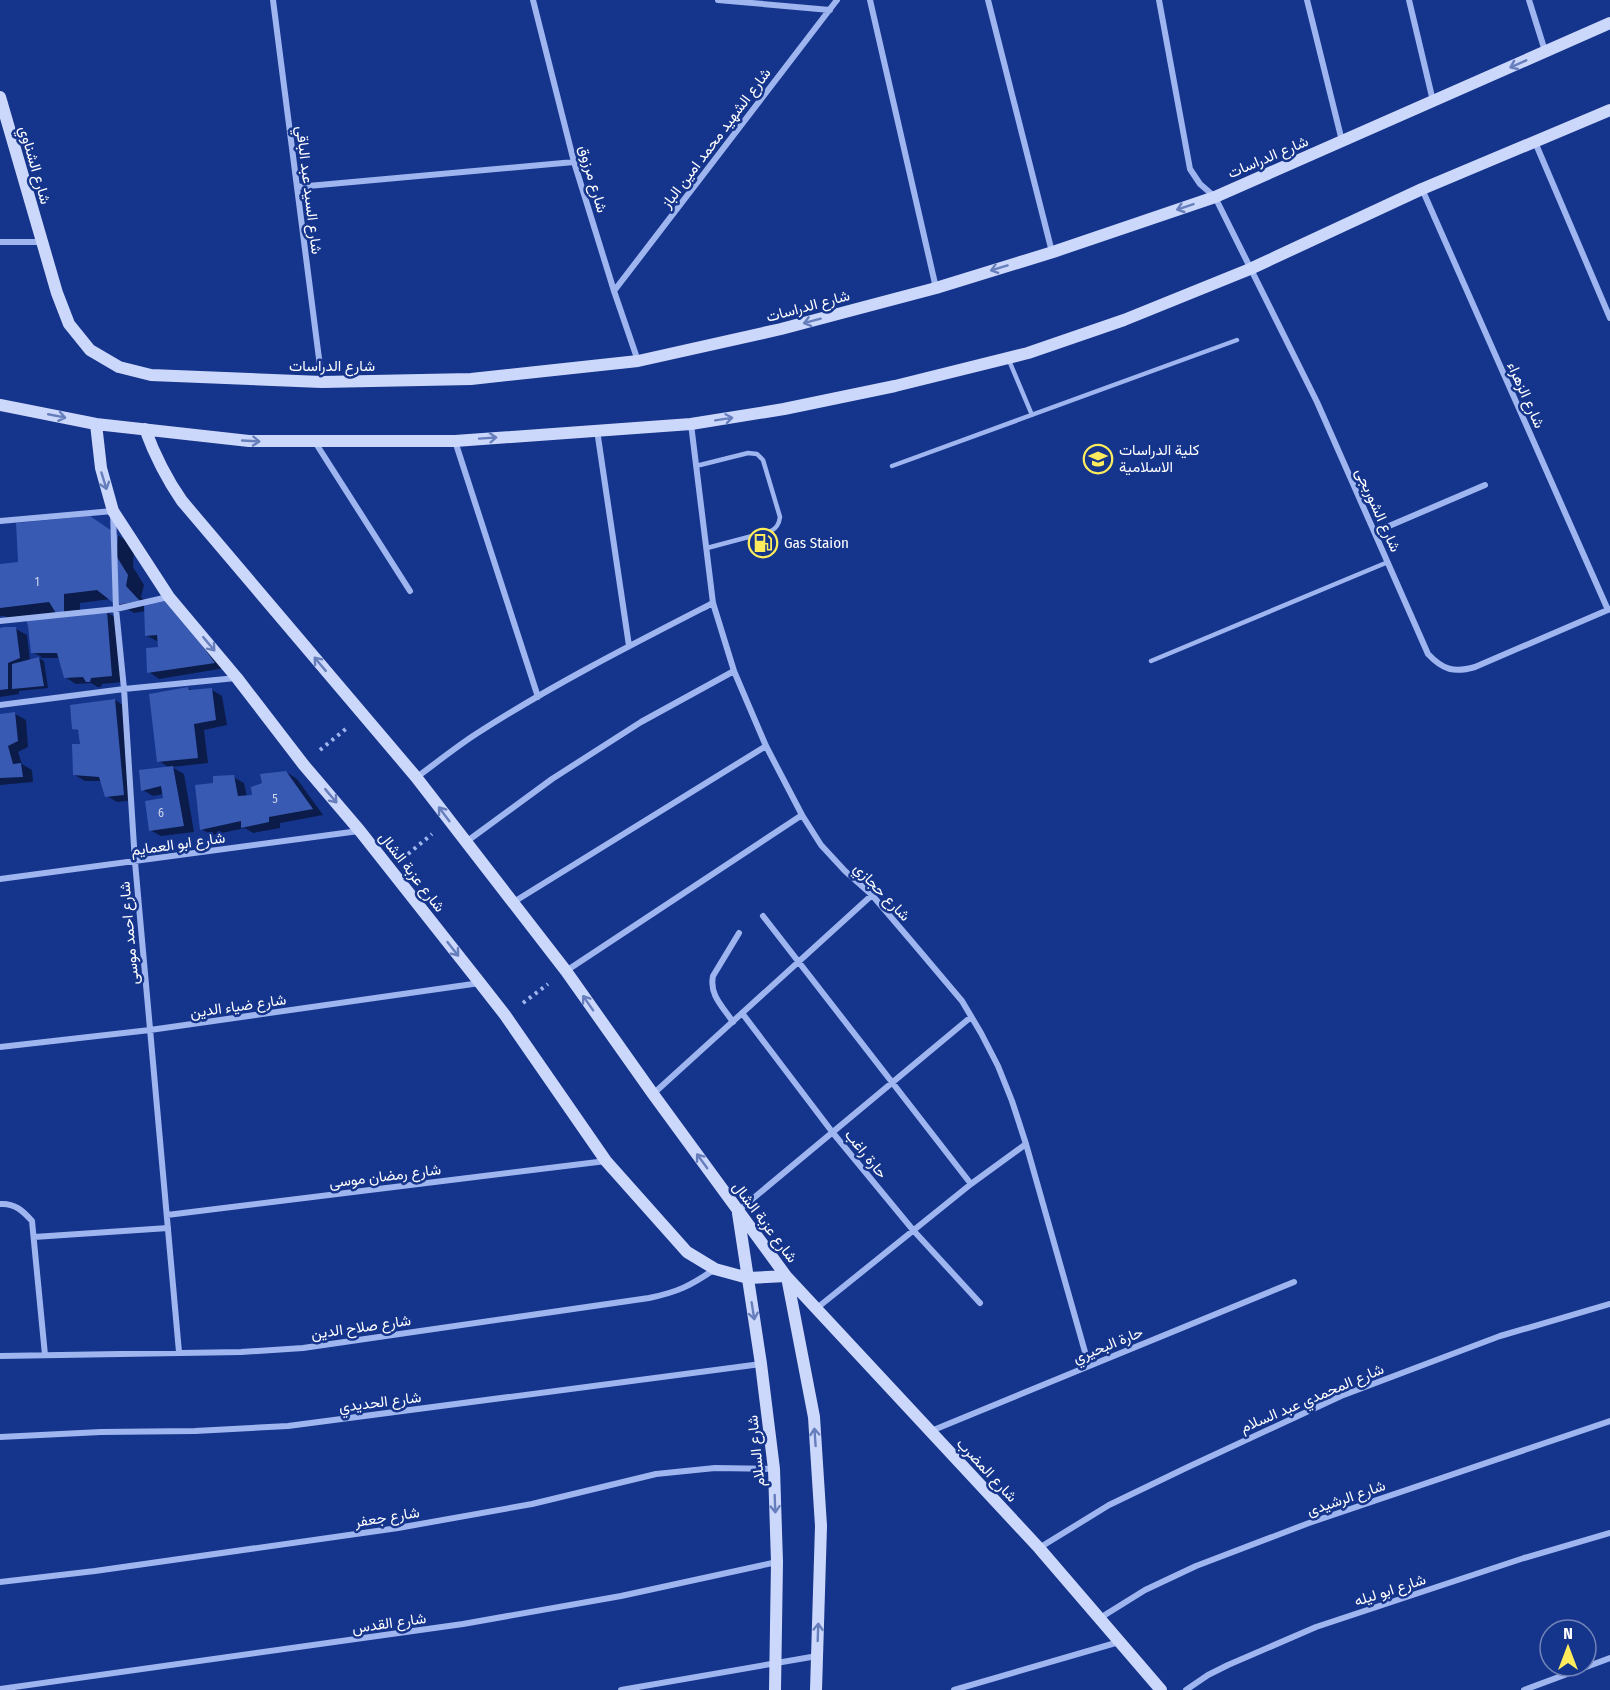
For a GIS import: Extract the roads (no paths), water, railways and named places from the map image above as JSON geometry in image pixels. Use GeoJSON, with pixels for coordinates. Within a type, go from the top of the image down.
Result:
{"type":"FeatureCollection","features":[{"type":"Feature","properties":{"kind":"street","name":"شارع السيد عبد الباقي"},"geometry":{"type":"LineString","coordinates":[[273,0],[322,382]]}},
{"type":"Feature","properties":{"kind":"street","name":"شارع مرزوق"},"geometry":{"type":"LineString","coordinates":[[533,0],[574,162],[638,361]]}},
{"type":"Feature","properties":{"kind":"street"},"geometry":{"type":"LineString","coordinates":[[718,0],[830,10]]}},
{"type":"Feature","properties":{"kind":"street","name":"شارع الشهيد محمد امين الباز"},"geometry":{"type":"LineString","coordinates":[[614,291],[837,0]]}},
{"type":"Feature","properties":{"kind":"street"},"geometry":{"type":"LineString","coordinates":[[870,0],[936,288]]}},
{"type":"Feature","properties":{"kind":"street"},"geometry":{"type":"LineString","coordinates":[[988,0],[1053,252]]}},
{"type":"Feature","properties":{"kind":"street","name":"شارع الشوربجى"},"geometry":{"type":"LineString","coordinates":[[1159,0],[1190,169],[1200,184],[1215,197],[1317,402],[1428,654],[1437,664],[1449,669],[1462,670],[1474,667],[1609,609]]}},
{"type":"Feature","properties":{"kind":"street"},"geometry":{"type":"LineString","coordinates":[[1307,0],[1342,141]]}},
{"type":"Feature","properties":{"kind":"street"},"geometry":{"type":"LineString","coordinates":[[1408,0],[1433,101]]}},
{"type":"Feature","properties":{"kind":"street"},"geometry":{"type":"LineString","coordinates":[[1529,0],[1545,52]]}},
{"type":"Feature","properties":{"kind":"street","name":"شارع الدراسات"},"geometry":{"type":"LineString","coordinates":[[42,242],[69,324],[90,350],[119,367],[151,375],[322,382],[471,379],[638,361],[781,329],[936,288],[1053,252],[1215,197],[1610,23]]}},
{"type":"Feature","properties":{"kind":"street","name":"شارع الشناوي"},"geometry":{"type":"LineString","coordinates":[[0,97],[42,242]]}},
{"type":"Feature","properties":{"kind":"street"},"geometry":{"type":"LineString","coordinates":[[0,405],[96,424],[249,441],[455,441],[691,424],[818,402],[895,386],[1028,353],[1124,320],[1250,269],[1422,189],[1610,110]]}},
{"type":"Feature","properties":{"kind":"street"},"geometry":{"type":"LineString","coordinates":[[1535,142],[1610,318]]}},
{"type":"Feature","properties":{"kind":"street"},"geometry":{"type":"LineString","coordinates":[[297,187],[574,162]]}},
{"type":"Feature","properties":{"kind":"street","name":"شارع الزهراء"},"geometry":{"type":"LineString","coordinates":[[1422,189],[1609,609]]}},
{"type":"Feature","properties":{"kind":"street"},"geometry":{"type":"LineString","coordinates":[[0,242],[42,242]]}},
{"type":"Feature","properties":{"kind":"street","name":"شارع عزبة الشال"},"geometry":{"type":"LineString","coordinates":[[96,424],[100,468],[114,511],[169,597],[360,831],[505,1015],[606,1161],[687,1251],[715,1269],[748,1278],[786,1276]]}},
{"type":"Feature","properties":{"kind":"street","name":"شارع حجازي"},"geometry":{"type":"LineString","coordinates":[[691,424],[713,603],[734,671],[766,746],[802,815],[821,845],[872,895],[962,1001],[998,1066],[1026,1144],[1089,1366]]}},
{"type":"Feature","properties":{"kind":"street","name":"شارع عزبة الشال"},"geometry":{"type":"LineString","coordinates":[[145,429],[154,454],[182,501],[416,777],[566,971],[786,1276]]}},
{"type":"Feature","properties":{"kind":"street"},"geometry":{"type":"LineString","coordinates":[[597,430],[629,646]]}},
{"type":"Feature","properties":{"kind":"street"},"geometry":{"type":"LineString","coordinates":[[315,441],[410,591]]}},
{"type":"Feature","properties":{"kind":"street"},"geometry":{"type":"LineString","coordinates":[[455,441],[538,697]]}},
{"type":"Feature","properties":{"kind":"street"},"geometry":{"type":"LineString","coordinates":[[1375,532],[1485,485]]}},
{"type":"Feature","properties":{"kind":"street"},"geometry":{"type":"LineString","coordinates":[[0,521],[114,511]]}},
{"type":"Feature","properties":{"kind":"street","name":"شارع احمد موسى"},"geometry":{"type":"LineString","coordinates":[[114,511],[116,609],[124,689],[135,862],[179,1352]]}},
{"type":"Feature","properties":{"kind":"street"},"geometry":{"type":"LineString","coordinates":[[0,621],[116,609],[169,597]]}},
{"type":"Feature","properties":{"kind":"street"},"geometry":{"type":"LineString","coordinates":[[416,777],[475,735],[538,697],[629,646],[713,603]]}},
{"type":"Feature","properties":{"kind":"street"},"geometry":{"type":"LineString","coordinates":[[466,842],[552,779],[631,729],[734,671]]}},
{"type":"Feature","properties":{"kind":"street"},"geometry":{"type":"LineString","coordinates":[[0,705],[124,689],[237,678]]}},
{"type":"Feature","properties":{"kind":"street"},"geometry":{"type":"LineString","coordinates":[[512,903],[766,746]]}},
{"type":"Feature","properties":{"kind":"street"},"geometry":{"type":"LineString","coordinates":[[566,971],[802,815]]}},
{"type":"Feature","properties":{"kind":"street","name":"شارع ابو العمايم"},"geometry":{"type":"LineString","coordinates":[[0,879],[360,831]]}},
{"type":"Feature","properties":{"kind":"street"},"geometry":{"type":"LineString","coordinates":[[653,1094],[872,895]]}},
{"type":"Feature","properties":{"kind":"street"},"geometry":{"type":"LineString","coordinates":[[763,915],[971,1184]]}},
{"type":"Feature","properties":{"kind":"street"},"geometry":{"type":"LineString","coordinates":[[733,1022],[714,996],[711,982],[739,933]]}},
{"type":"Feature","properties":{"kind":"street","name":"شارع ضياء الدين"},"geometry":{"type":"LineString","coordinates":[[0,1047],[150,1030],[480,983]]}},
{"type":"Feature","properties":{"kind":"street","name":"حارة راغب"},"geometry":{"type":"LineString","coordinates":[[742,1013],[833,1133],[913,1230],[980,1303]]}},
{"type":"Feature","properties":{"kind":"street"},"geometry":{"type":"LineString","coordinates":[[738,1211],[971,1017]]}},
{"type":"Feature","properties":{"kind":"street"},"geometry":{"type":"LineString","coordinates":[[817,1308],[971,1184],[1026,1144]]}},
{"type":"Feature","properties":{"kind":"street","name":"شارع رمضان موسى"},"geometry":{"type":"LineString","coordinates":[[167,1215],[606,1161]]}},
{"type":"Feature","properties":{"kind":"street"},"geometry":{"type":"LineString","coordinates":[[0,1204],[7,1203],[21,1209],[32,1221],[45,1355]]}},
{"type":"Feature","properties":{"kind":"street","name":"شارع السلام"},"geometry":{"type":"LineString","coordinates":[[738,1211],[774,1469],[777,1562],[775,1690]]}},
{"type":"Feature","properties":{"kind":"street"},"geometry":{"type":"LineString","coordinates":[[34,1237],[168,1228]]}},
{"type":"Feature","properties":{"kind":"street","name":"شارع صلاح الدين"},"geometry":{"type":"LineString","coordinates":[[0,1356],[241,1352],[303,1348],[649,1298],[673,1293],[695,1283],[715,1269]]}},
{"type":"Feature","properties":{"kind":"street"},"geometry":{"type":"LineString","coordinates":[[786,1276],[814,1417],[821,1526],[816,1690]]}},
{"type":"Feature","properties":{"kind":"street","name":"شارع المضرب"},"geometry":{"type":"LineString","coordinates":[[786,1276],[1039,1548],[1161,1690]]}},
{"type":"Feature","properties":{"kind":"street","name":"حارة البحيري"},"geometry":{"type":"LineString","coordinates":[[930,1431],[1294,1282]]}},
{"type":"Feature","properties":{"kind":"street","name":"شارع المحمدي عبد السلام"},"geometry":{"type":"LineString","coordinates":[[1039,1548],[1109,1506],[1341,1396],[1500,1336],[1610,1304]]}},
{"type":"Feature","properties":{"kind":"street","name":"شارع الحديدي"},"geometry":{"type":"LineString","coordinates":[[0,1437],[288,1426],[761,1364]]}},
{"type":"Feature","properties":{"kind":"street","name":"شارع الرشيدى"},"geometry":{"type":"LineString","coordinates":[[1099,1619],[1145,1590],[1196,1566],[1309,1523],[1610,1421]]}},
{"type":"Feature","properties":{"kind":"street","name":"شارع جعفر"},"geometry":{"type":"LineString","coordinates":[[0,1582],[95,1571],[420,1524],[532,1504],[656,1474],[715,1468],[774,1469]]}},
{"type":"Feature","properties":{"kind":"street","name":"شارع ابو ليله"},"geometry":{"type":"LineString","coordinates":[[1186,1690],[1218,1670],[1316,1627],[1524,1558],[1610,1533]]}},
{"type":"Feature","properties":{"kind":"street","name":"شارع القدس"},"geometry":{"type":"LineString","coordinates":[[0,1689],[463,1624],[621,1596],[777,1562]]}},
{"type":"Feature","properties":{"kind":"street"},"geometry":{"type":"LineString","coordinates":[[954,1690],[1119,1642]]}},
{"type":"Feature","properties":{"kind":"street"},"geometry":{"type":"LineString","coordinates":[[621,1690],[817,1656]]}},
{"type":"Feature","properties":{"kind":"street"},"geometry":{"type":"LineString","coordinates":[[1524,1690],[1610,1658]]}},
{"type":"Feature","properties":{"kind":"lane"},"geometry":{"type":"LineString","coordinates":[[892,466],[1237,340]]}},
{"type":"Feature","properties":{"kind":"lane"},"geometry":{"type":"LineString","coordinates":[[1008,358],[1032,415]]}},
{"type":"Feature","properties":{"kind":"lane"},"geometry":{"type":"LineString","coordinates":[[696,466],[748,453],[757,454],[763,460],[780,517],[776,528],[771,531],[706,548]]}},
{"type":"Feature","properties":{"kind":"lane"},"geometry":{"type":"LineString","coordinates":[[1151,661],[1388,562]]}},
{"type":"Feature","properties":{"kind":"place","name":"كلية الدراسات الاسلامية"},"geometry":{"type":"Point","coordinates":[1098,459]}},
{"type":"Feature","properties":{"kind":"place","name":"Gas Staion"},"geometry":{"type":"Point","coordinates":[763,543]}}]}
